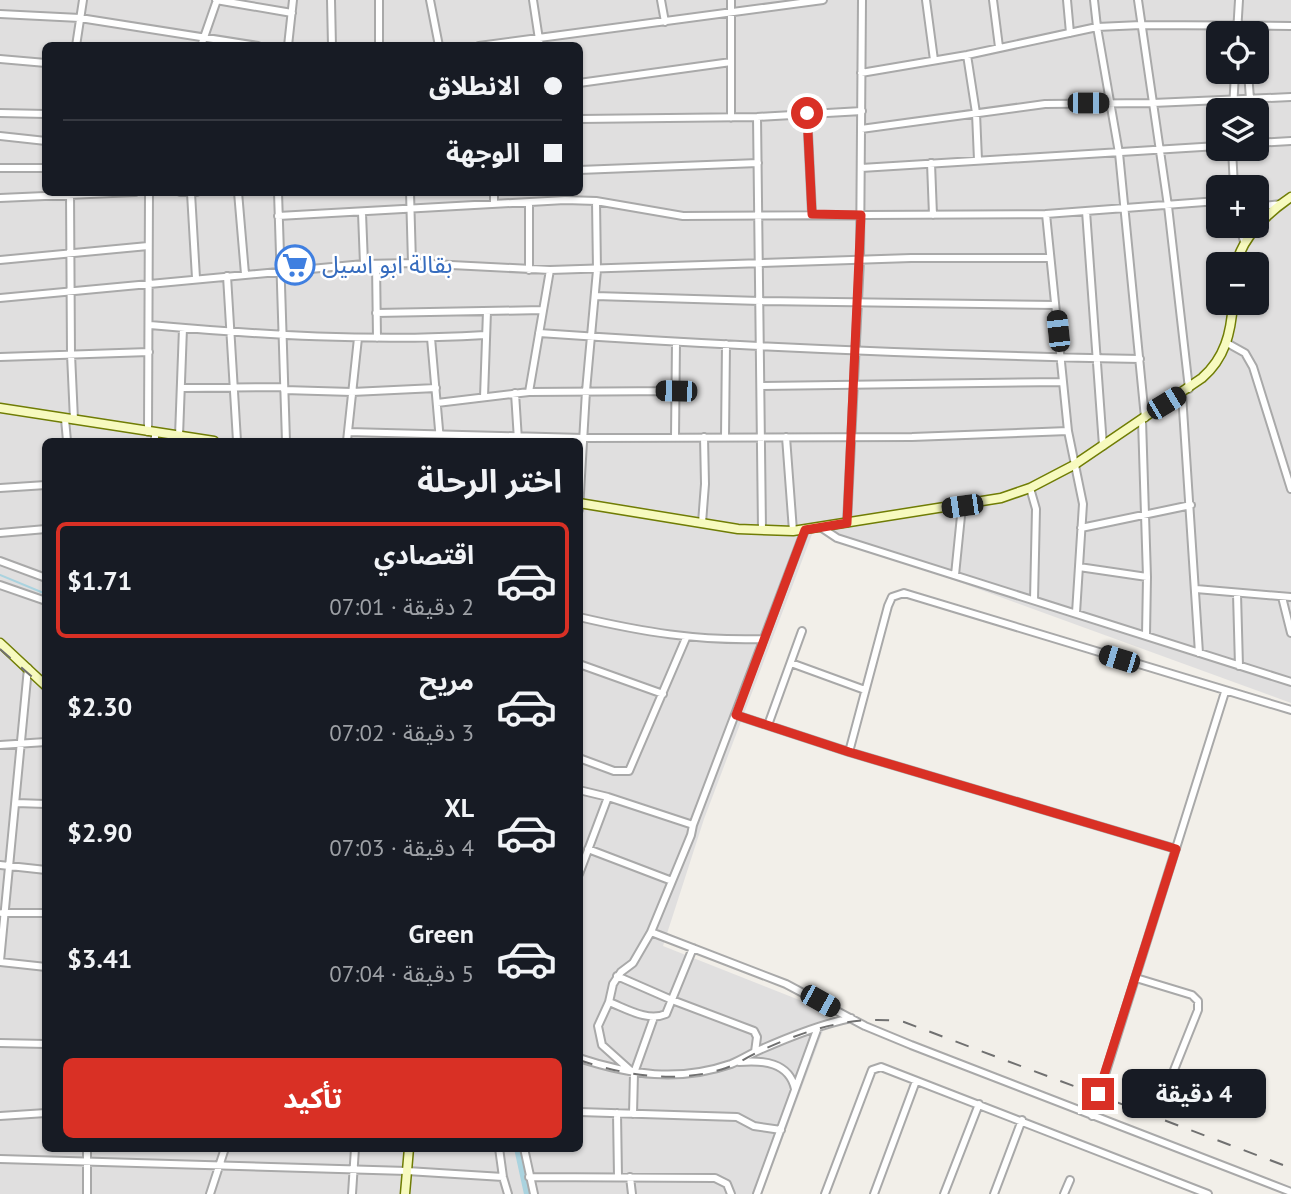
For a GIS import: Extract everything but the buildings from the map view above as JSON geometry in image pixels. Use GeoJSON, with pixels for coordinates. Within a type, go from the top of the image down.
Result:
{"type":"FeatureCollection","features":[{"type":"Feature","properties":{"kind":"street"},"geometry":{"type":"LineString","coordinates":[[77,42],[83,0]]}},
{"type":"Feature","properties":{"kind":"street"},"geometry":{"type":"LineString","coordinates":[[0,14],[80,18],[202,42],[217,0],[292,13]]}},
{"type":"Feature","properties":{"kind":"street"},"geometry":{"type":"LineString","coordinates":[[288,42],[293,0]]}},
{"type":"Feature","properties":{"kind":"street"},"geometry":{"type":"LineString","coordinates":[[331,0],[332,42]]}},
{"type":"Feature","properties":{"kind":"street"},"geometry":{"type":"LineString","coordinates":[[379,0],[379,42]]}},
{"type":"Feature","properties":{"kind":"street"},"geometry":{"type":"LineString","coordinates":[[429,0],[438,42]]}},
{"type":"Feature","properties":{"kind":"street"},"geometry":{"type":"LineString","coordinates":[[533,0],[540,42],[731,13],[776,3],[822,0]]}},
{"type":"Feature","properties":{"kind":"street"},"geometry":{"type":"LineString","coordinates":[[661,0],[664,22]]}},
{"type":"Feature","properties":{"kind":"street"},"geometry":{"type":"LineString","coordinates":[[731,0],[731,118]]}},
{"type":"Feature","properties":{"kind":"street"},"geometry":{"type":"LineString","coordinates":[[847,523],[860,260],[862,0]]}},
{"type":"Feature","properties":{"kind":"street"},"geometry":{"type":"LineString","coordinates":[[926,0],[934,60]]}},
{"type":"Feature","properties":{"kind":"street"},"geometry":{"type":"LineString","coordinates":[[993,0],[999,47]]}},
{"type":"Feature","properties":{"kind":"street"},"geometry":{"type":"LineString","coordinates":[[1067,0],[1070,33]]}},
{"type":"Feature","properties":{"kind":"street"},"geometry":{"type":"LineString","coordinates":[[1094,0],[1119,153],[1140,359],[1144,419],[1146,635]]}},
{"type":"Feature","properties":{"kind":"street"},"geometry":{"type":"LineString","coordinates":[[1138,0],[1168,206],[1186,391],[1199,653]]}},
{"type":"Feature","properties":{"kind":"street"},"geometry":{"type":"LineString","coordinates":[[1238,21],[1239,0]]}},
{"type":"Feature","properties":{"kind":"street"},"geometry":{"type":"LineString","coordinates":[[861,73],[967,55],[1097,27],[1140,25],[1206,29]]}},
{"type":"Feature","properties":{"kind":"street"},"geometry":{"type":"LineString","coordinates":[[1269,28],[1291,26]]}},
{"type":"Feature","properties":{"kind":"street"},"geometry":{"type":"LineString","coordinates":[[967,55],[976,113],[978,160]]}},
{"type":"Feature","properties":{"kind":"street"},"geometry":{"type":"LineString","coordinates":[[0,59],[42,64]]}},
{"type":"Feature","properties":{"kind":"street"},"geometry":{"type":"LineString","coordinates":[[583,82],[731,62]]}},
{"type":"Feature","properties":{"kind":"street"},"geometry":{"type":"LineString","coordinates":[[1269,98],[1291,97]]}},
{"type":"Feature","properties":{"kind":"street"},"geometry":{"type":"LineString","coordinates":[[862,129],[1045,104],[1206,100]]}},
{"type":"Feature","properties":{"kind":"street"},"geometry":{"type":"LineString","coordinates":[[583,119],[731,118],[862,111]]}},
{"type":"Feature","properties":{"kind":"street"},"geometry":{"type":"LineString","coordinates":[[0,113],[42,114]]}},
{"type":"Feature","properties":{"kind":"street"},"geometry":{"type":"LineString","coordinates":[[807,113],[812,214]]}},
{"type":"Feature","properties":{"kind":"street"},"geometry":{"type":"LineString","coordinates":[[757,117],[762,530]]}},
{"type":"Feature","properties":{"kind":"street"},"geometry":{"type":"LineString","coordinates":[[0,136],[42,141]]}},
{"type":"Feature","properties":{"kind":"street"},"geometry":{"type":"LineString","coordinates":[[1269,142],[1291,141]]}},
{"type":"Feature","properties":{"kind":"street"},"geometry":{"type":"LineString","coordinates":[[861,168],[1206,147]]}},
{"type":"Feature","properties":{"kind":"street"},"geometry":{"type":"LineString","coordinates":[[583,170],[758,163]]}},
{"type":"Feature","properties":{"kind":"street"},"geometry":{"type":"LineString","coordinates":[[931,163],[933,215]]}},
{"type":"Feature","properties":{"kind":"street"},"geometry":{"type":"LineString","coordinates":[[0,168],[42,168]]}},
{"type":"Feature","properties":{"kind":"street"},"geometry":{"type":"LineString","coordinates":[[0,198],[42,196]]}},
{"type":"Feature","properties":{"kind":"street"},"geometry":{"type":"LineString","coordinates":[[67,438],[72,292],[70,196]]}},
{"type":"Feature","properties":{"kind":"street"},"geometry":{"type":"LineString","coordinates":[[149,196],[149,352],[153,435]]}},
{"type":"Feature","properties":{"kind":"street"},"geometry":{"type":"LineString","coordinates":[[191,196],[196,278]]}},
{"type":"Feature","properties":{"kind":"street"},"geometry":{"type":"LineString","coordinates":[[238,196],[245,274]]}},
{"type":"Feature","properties":{"kind":"street"},"geometry":{"type":"LineString","coordinates":[[278,196],[286,438]]}},
{"type":"Feature","properties":{"kind":"street"},"geometry":{"type":"LineString","coordinates":[[410,196],[412,263]]}},
{"type":"Feature","properties":{"kind":"street"},"geometry":{"type":"LineString","coordinates":[[494,196],[494,204]]}},
{"type":"Feature","properties":{"kind":"street"},"geometry":{"type":"LineString","coordinates":[[278,216],[529,203],[564,196],[678,216],[1046,214],[1206,202]]}},
{"type":"Feature","properties":{"kind":"street"},"geometry":{"type":"LineString","coordinates":[[1240,252],[1244,242],[1259,224],[1291,197]]}},
{"type":"Feature","properties":{"kind":"street"},"geometry":{"type":"LineString","coordinates":[[596,201],[597,270],[583,438],[912,437],[1068,431]]}},
{"type":"Feature","properties":{"kind":"street"},"geometry":{"type":"LineString","coordinates":[[529,203],[529,270]]}},
{"type":"Feature","properties":{"kind":"street"},"geometry":{"type":"LineString","coordinates":[[1269,205],[1283,203]]}},
{"type":"Feature","properties":{"kind":"street"},"geometry":{"type":"LineString","coordinates":[[1086,211],[1103,446]]}},
{"type":"Feature","properties":{"kind":"street"},"geometry":{"type":"LineString","coordinates":[[362,213],[364,264]]}},
{"type":"Feature","properties":{"kind":"street"},"geometry":{"type":"LineString","coordinates":[[1046,214],[1068,431],[1083,504],[1076,613]]}},
{"type":"Feature","properties":{"kind":"street"},"geometry":{"type":"LineString","coordinates":[[1243,238],[1244,242]]}},
{"type":"Feature","properties":{"kind":"street"},"geometry":{"type":"LineString","coordinates":[[0,260],[148,246]]}},
{"type":"Feature","properties":{"kind":"street"},"geometry":{"type":"LineString","coordinates":[[0,298],[364,264],[412,263],[550,271],[760,262],[1050,258]]}},
{"type":"Feature","properties":{"kind":"street"},"geometry":{"type":"LineString","coordinates":[[376,264],[377,338]]}},
{"type":"Feature","properties":{"kind":"street"},"geometry":{"type":"LineString","coordinates":[[529,392],[550,271]]}},
{"type":"Feature","properties":{"kind":"street"},"geometry":{"type":"LineString","coordinates":[[227,276],[237,438]]}},
{"type":"Feature","properties":{"kind":"street"},"geometry":{"type":"LineString","coordinates":[[595,296],[1055,305]]}},
{"type":"Feature","properties":{"kind":"street"},"geometry":{"type":"LineString","coordinates":[[376,313],[543,310]]}},
{"type":"Feature","properties":{"kind":"street"},"geometry":{"type":"LineString","coordinates":[[484,397],[487,311]]}},
{"type":"Feature","properties":{"kind":"street"},"geometry":{"type":"LineString","coordinates":[[583,505],[702,523],[793,531],[1001,498],[1030,488],[1074,465],[1186,391],[1211,370],[1227,343],[1231,315]]}},
{"type":"Feature","properties":{"kind":"street"},"geometry":{"type":"LineString","coordinates":[[150,325],[358,338],[485,335]]}},
{"type":"Feature","properties":{"kind":"street"},"geometry":{"type":"LineString","coordinates":[[179,436],[183,388],[183,328]]}},
{"type":"Feature","properties":{"kind":"street"},"geometry":{"type":"LineString","coordinates":[[540,333],[856,351],[1140,359]]}},
{"type":"Feature","properties":{"kind":"street"},"geometry":{"type":"LineString","coordinates":[[347,438],[358,338]]}},
{"type":"Feature","properties":{"kind":"street"},"geometry":{"type":"LineString","coordinates":[[431,338],[440,438]]}},
{"type":"Feature","properties":{"kind":"street"},"geometry":{"type":"LineString","coordinates":[[675,437],[676,342]]}},
{"type":"Feature","properties":{"kind":"street"},"geometry":{"type":"LineString","coordinates":[[1227,343],[1245,353],[1253,367],[1291,489]]}},
{"type":"Feature","properties":{"kind":"street"},"geometry":{"type":"LineString","coordinates":[[724,437],[726,344]]}},
{"type":"Feature","properties":{"kind":"street"},"geometry":{"type":"LineString","coordinates":[[0,357],[149,352]]}},
{"type":"Feature","properties":{"kind":"street"},"geometry":{"type":"LineString","coordinates":[[761,386],[1063,382]]}},
{"type":"Feature","properties":{"kind":"street"},"geometry":{"type":"LineString","coordinates":[[183,388],[352,392],[436,388]]}},
{"type":"Feature","properties":{"kind":"street"},"geometry":{"type":"LineString","coordinates":[[437,403],[529,392],[676,391]]}},
{"type":"Feature","properties":{"kind":"street"},"geometry":{"type":"LineString","coordinates":[[515,393],[518,438]]}},
{"type":"Feature","properties":{"kind":"street"},"geometry":{"type":"LineString","coordinates":[[0,408],[153,435],[193,438]]}},
{"type":"Feature","properties":{"kind":"street"},"geometry":{"type":"LineString","coordinates":[[348,432],[427,438]]}},
{"type":"Feature","properties":{"kind":"street"},"geometry":{"type":"LineString","coordinates":[[786,437],[793,531]]}},
{"type":"Feature","properties":{"kind":"street"},"geometry":{"type":"LineString","coordinates":[[702,523],[704,438]]}},
{"type":"Feature","properties":{"kind":"street"},"geometry":{"type":"LineString","coordinates":[[1283,460],[1291,458]]}},
{"type":"Feature","properties":{"kind":"street"},"geometry":{"type":"LineString","coordinates":[[0,488],[42,485]]}},
{"type":"Feature","properties":{"kind":"street"},"geometry":{"type":"LineString","coordinates":[[1030,488],[1035,509],[1034,600]]}},
{"type":"Feature","properties":{"kind":"street"},"geometry":{"type":"LineString","coordinates":[[1081,528],[1191,505]]}},
{"type":"Feature","properties":{"kind":"street"},"geometry":{"type":"LineString","coordinates":[[955,575],[962,506]]}},
{"type":"Feature","properties":{"kind":"street"},"geometry":{"type":"LineString","coordinates":[[822,528],[837,538],[1291,681]]}},
{"type":"Feature","properties":{"kind":"street"},"geometry":{"type":"LineString","coordinates":[[0,533],[42,529]]}},
{"type":"Feature","properties":{"kind":"street"},"geometry":{"type":"LineString","coordinates":[[634,1073],[608,1052],[599,1039],[598,1026],[617,976],[633,963],[652,932],[805,530]]}},
{"type":"Feature","properties":{"kind":"street"},"geometry":{"type":"LineString","coordinates":[[0,561],[42,577]]}},
{"type":"Feature","properties":{"kind":"street"},"geometry":{"type":"LineString","coordinates":[[1079,567],[1147,577]]}},
{"type":"Feature","properties":{"kind":"street"},"geometry":{"type":"LineString","coordinates":[[0,585],[42,600]]}},
{"type":"Feature","properties":{"kind":"street"},"geometry":{"type":"LineString","coordinates":[[1196,589],[1291,597]]}},
{"type":"Feature","properties":{"kind":"street"},"geometry":{"type":"LineString","coordinates":[[849,752],[890,601],[892,597],[904,593],[1291,710]]}},
{"type":"Feature","properties":{"kind":"street"},"geometry":{"type":"LineString","coordinates":[[1237,594],[1239,666]]}},
{"type":"Feature","properties":{"kind":"street"},"geometry":{"type":"LineString","coordinates":[[1282,597],[1291,633]]}},
{"type":"Feature","properties":{"kind":"street"},"geometry":{"type":"LineString","coordinates":[[583,618],[686,638],[763,639]]}},
{"type":"Feature","properties":{"kind":"street"},"geometry":{"type":"LineString","coordinates":[[768,725],[802,631]]}},
{"type":"Feature","properties":{"kind":"street"},"geometry":{"type":"LineString","coordinates":[[583,759],[614,771],[629,771],[686,638]]}},
{"type":"Feature","properties":{"kind":"street"},"geometry":{"type":"LineString","coordinates":[[0,643],[42,681]]}},
{"type":"Feature","properties":{"kind":"street"},"geometry":{"type":"LineString","coordinates":[[791,663],[865,690]]}},
{"type":"Feature","properties":{"kind":"street"},"geometry":{"type":"LineString","coordinates":[[583,665],[663,694]]}},
{"type":"Feature","properties":{"kind":"street"},"geometry":{"type":"LineString","coordinates":[[28,668],[16,803],[2,913],[0,962],[42,967]]}},
{"type":"Feature","properties":{"kind":"street"},"geometry":{"type":"LineString","coordinates":[[1092,1115],[1225,692]]}},
{"type":"Feature","properties":{"kind":"street"},"geometry":{"type":"LineString","coordinates":[[736,715],[849,752],[1176,849]]}},
{"type":"Feature","properties":{"kind":"street"},"geometry":{"type":"LineString","coordinates":[[0,745],[42,742]]}},
{"type":"Feature","properties":{"kind":"street"},"geometry":{"type":"LineString","coordinates":[[583,791],[693,825]]}},
{"type":"Feature","properties":{"kind":"street"},"geometry":{"type":"LineString","coordinates":[[583,863],[608,797]]}},
{"type":"Feature","properties":{"kind":"street"},"geometry":{"type":"LineString","coordinates":[[16,803],[42,804]]}},
{"type":"Feature","properties":{"kind":"street"},"geometry":{"type":"LineString","coordinates":[[588,849],[672,881]]}},
{"type":"Feature","properties":{"kind":"street"},"geometry":{"type":"LineString","coordinates":[[0,865],[42,870]]}},
{"type":"Feature","properties":{"kind":"street"},"geometry":{"type":"LineString","coordinates":[[2,913],[42,913]]}},
{"type":"Feature","properties":{"kind":"street"},"geometry":{"type":"LineString","coordinates":[[652,932],[786,984],[911,1045],[1291,1192]]}},
{"type":"Feature","properties":{"kind":"street"},"geometry":{"type":"LineString","coordinates":[[609,1002],[654,1017],[666,1014],[693,948]]}},
{"type":"Feature","properties":{"kind":"street"},"geometry":{"type":"LineString","coordinates":[[617,976],[754,1031],[757,1037],[755,1052]]}},
{"type":"Feature","properties":{"kind":"street"},"geometry":{"type":"LineString","coordinates":[[1136,978],[1192,995],[1198,1001],[1198,1010],[1166,1090]]}},
{"type":"Feature","properties":{"kind":"street"},"geometry":{"type":"LineString","coordinates":[[633,1114],[634,1073],[654,1017]]}},
{"type":"Feature","properties":{"kind":"street"},"geometry":{"type":"LineString","coordinates":[[734,1063],[817,1027],[851,1018]]}},
{"type":"Feature","properties":{"kind":"street"},"geometry":{"type":"LineString","coordinates":[[757,1194],[817,1027]]}},
{"type":"Feature","properties":{"kind":"street"},"geometry":{"type":"LineString","coordinates":[[0,1043],[42,1044]]}},
{"type":"Feature","properties":{"kind":"street"},"geometry":{"type":"LineString","coordinates":[[583,1059],[634,1073],[678,1075],[734,1063],[760,1061],[775,1065],[791,1075],[796,1090]]}},
{"type":"Feature","properties":{"kind":"street"},"geometry":{"type":"LineString","coordinates":[[825,1194],[872,1070],[881,1067],[1208,1194]]}},
{"type":"Feature","properties":{"kind":"street"},"geometry":{"type":"LineString","coordinates":[[874,1194],[916,1081]]}},
{"type":"Feature","properties":{"kind":"street"},"geometry":{"type":"LineString","coordinates":[[944,1194],[979,1104]]}},
{"type":"Feature","properties":{"kind":"street"},"geometry":{"type":"LineString","coordinates":[[583,1112],[737,1117],[754,1126],[781,1129]]}},
{"type":"Feature","properties":{"kind":"street"},"geometry":{"type":"LineString","coordinates":[[0,1116],[42,1113]]}},
{"type":"Feature","properties":{"kind":"street"},"geometry":{"type":"LineString","coordinates":[[617,1113],[618,1177]]}},
{"type":"Feature","properties":{"kind":"street"},"geometry":{"type":"LineString","coordinates":[[994,1194],[1022,1120]]}},
{"type":"Feature","properties":{"kind":"street"},"geometry":{"type":"LineString","coordinates":[[87,1152],[87,1194]]}},
{"type":"Feature","properties":{"kind":"street"},"geometry":{"type":"LineString","coordinates":[[210,1194],[224,1152]]}},
{"type":"Feature","properties":{"kind":"street"},"geometry":{"type":"LineString","coordinates":[[352,1194],[355,1152]]}},
{"type":"Feature","properties":{"kind":"street"},"geometry":{"type":"LineString","coordinates":[[405,1194],[409,1152]]}},
{"type":"Feature","properties":{"kind":"street"},"geometry":{"type":"LineString","coordinates":[[500,1152],[508,1194]]}},
{"type":"Feature","properties":{"kind":"street"},"geometry":{"type":"LineString","coordinates":[[525,1152],[534,1194]]}},
{"type":"Feature","properties":{"kind":"street"},"geometry":{"type":"LineString","coordinates":[[0,1159],[407,1171],[503,1177]]}},
{"type":"Feature","properties":{"kind":"street"},"geometry":{"type":"LineString","coordinates":[[529,1177],[715,1178],[727,1184],[731,1194]]}},
{"type":"Feature","properties":{"kind":"street"},"geometry":{"type":"LineString","coordinates":[[630,1177],[632,1194]]}},
{"type":"Feature","properties":{"kind":"street"},"geometry":{"type":"LineString","coordinates":[[1064,1194],[1070,1180]]}},
{"type":"Feature","properties":{"kind":"shaded area"},"geometry":{"type":"Polygon","coordinates":[[[0,0],[1291,0],[1291,703],[814,529],[704,819],[663,946],[830,1012],[762,1194],[0,1194],[0,0]]]}},
{"type":"Feature","properties":{"kind":"waterway"},"geometry":{"type":"LineString","coordinates":[[0,575],[42,592]]}},
{"type":"Feature","properties":{"kind":"waterway"},"geometry":{"type":"LineString","coordinates":[[518,1152],[527,1194]]}},
{"type":"Feature","properties":{"kind":"railway"},"geometry":{"type":"LineString","coordinates":[[0,649],[42,686]]}},
{"type":"Feature","properties":{"kind":"railway"},"geometry":{"type":"LineString","coordinates":[[583,1061],[634,1074],[690,1076],[726,1068],[777,1043],[812,1030],[866,1020],[904,1022],[1291,1168]]}},
{"type":"Feature","properties":{"kind":"place","name":"بقالة ابو اسيل"},"geometry":{"type":"Point","coordinates":[295,265]}},
{"type":"Feature","properties":{"kind":"route"},"geometry":{"type":"LineString","coordinates":[[807,113],[812,214],[861,215],[847,523],[805,530],[736,715],[849,752],[1176,849],[1098,1094]]}}]}
